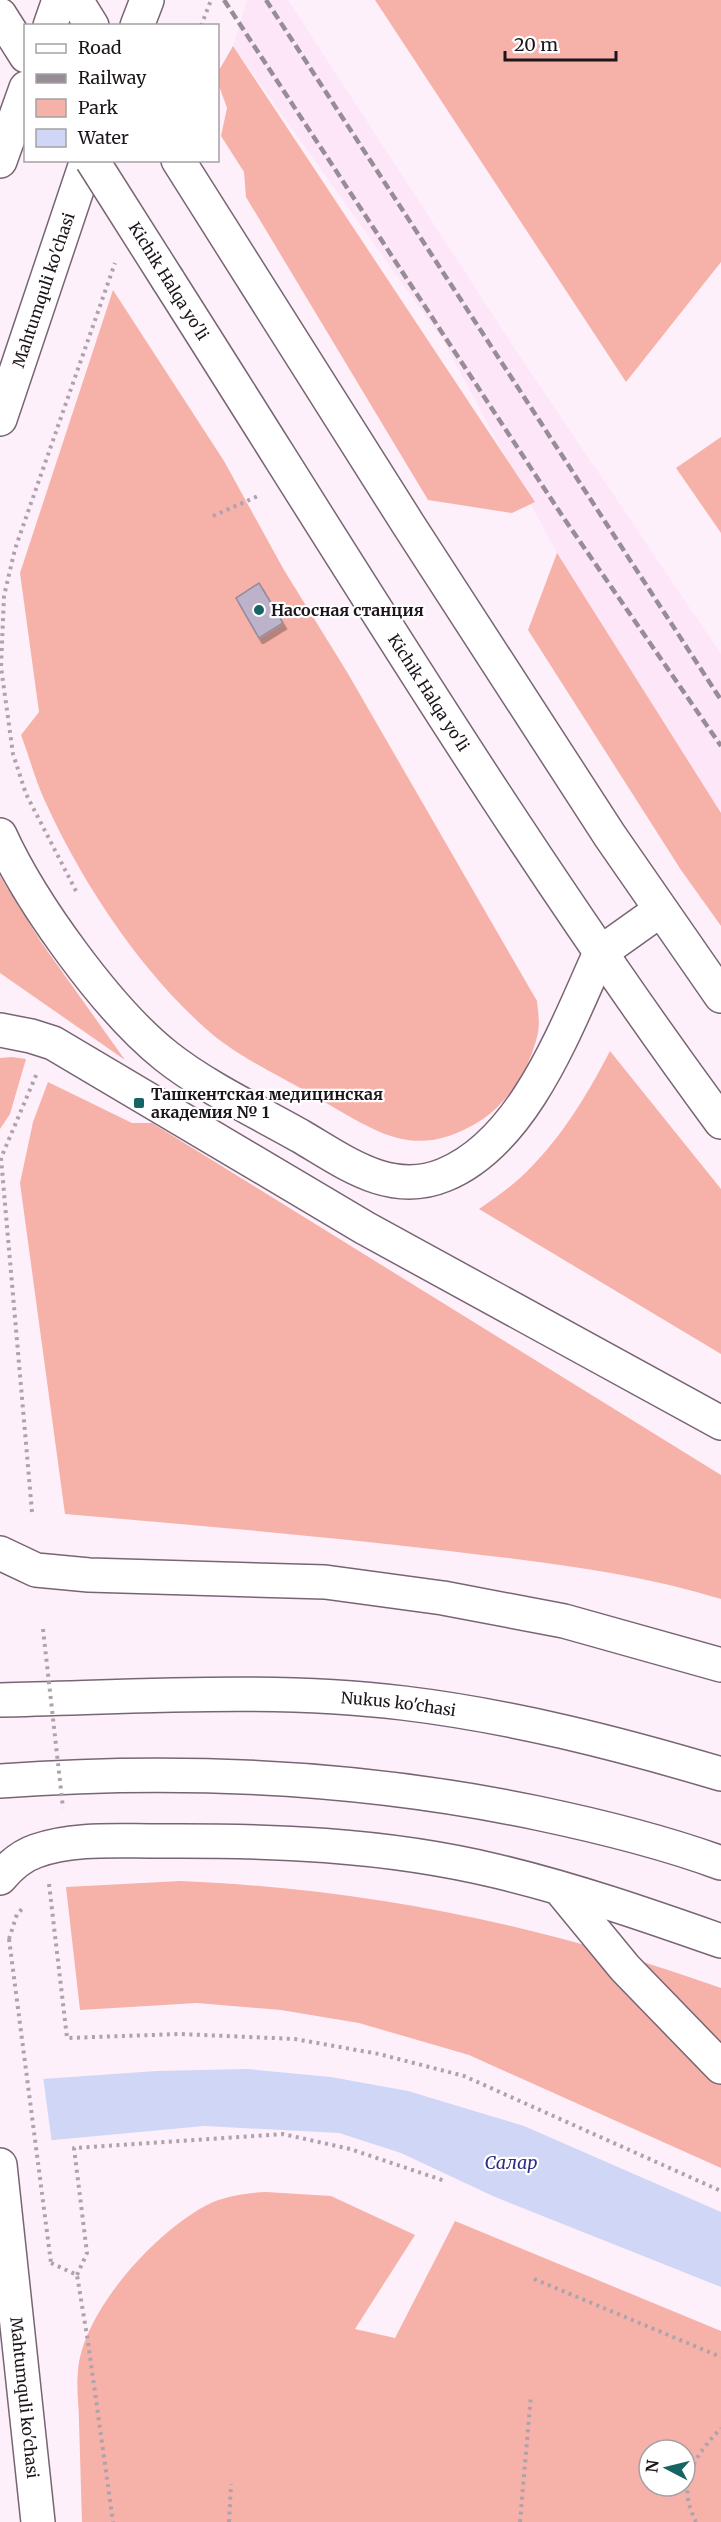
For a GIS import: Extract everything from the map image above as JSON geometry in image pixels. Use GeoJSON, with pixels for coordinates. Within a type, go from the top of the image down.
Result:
{"type":"FeatureCollection","features":[{"type":"Feature","properties":{"kind":"main road"},"geometry":{"type":"LineString","coordinates":[[51,24],[59,0]]}},
{"type":"Feature","properties":{"kind":"main road"},"geometry":{"type":"LineString","coordinates":[[76,0],[91,24]]}},
{"type":"Feature","properties":{"kind":"main road"},"geometry":{"type":"LineString","coordinates":[[138,24],[147,0]]}},
{"type":"Feature","properties":{"kind":"main road"},"geometry":{"type":"LineString","coordinates":[[0,15],[24,53]]}},
{"type":"Feature","properties":{"kind":"main road"},"geometry":{"type":"LineString","coordinates":[[0,161],[24,94]]}},
{"type":"Feature","properties":{"kind":"main road","name":"Mahtumquli ko'chasi"},"geometry":{"type":"LineString","coordinates":[[0,419],[86,162]]}},
{"type":"Feature","properties":{"kind":"main road","name":"Kichik Halqa yo'li"},"geometry":{"type":"LineString","coordinates":[[93,162],[392,633],[600,953],[721,1122]]}},
{"type":"Feature","properties":{"kind":"main road"},"geometry":{"type":"LineString","coordinates":[[179,162],[408,524],[659,911],[721,996]]}},
{"type":"Feature","properties":{"kind":"main road"},"geometry":{"type":"LineString","coordinates":[[0,835],[24,879],[84,966],[150,1042],[183,1068],[337,1158],[372,1176],[391,1182],[424,1182],[446,1175],[472,1160],[503,1130],[525,1101],[549,1060],[600,953],[659,911]]}},
{"type":"Feature","properties":{"kind":"main road"},"geometry":{"type":"LineString","coordinates":[[0,1030],[20,1033],[52,1043],[365,1228],[721,1423]]}},
{"type":"Feature","properties":{"kind":"main road"},"geometry":{"type":"LineString","coordinates":[[0,1553],[36,1570],[89,1575],[325,1582],[443,1598],[564,1621],[721,1665]]}},
{"type":"Feature","properties":{"kind":"main road","name":"Nukus ko'chasi"},"geometry":{"type":"LineString","coordinates":[[69,1699],[236,1694],[403,1703],[565,1732],[648,1752],[721,1774]]}},
{"type":"Feature","properties":{"kind":"main road"},"geometry":{"type":"LineString","coordinates":[[0,1700],[69,1699]]}},
{"type":"Feature","properties":{"kind":"main road"},"geometry":{"type":"LineString","coordinates":[[0,1706],[69,1699]]}},
{"type":"Feature","properties":{"kind":"main road"},"geometry":{"type":"LineString","coordinates":[[0,1781],[77,1775],[237,1775],[398,1788],[479,1801],[570,1820],[636,1836],[721,1863]]}},
{"type":"Feature","properties":{"kind":"main road"},"geometry":{"type":"LineString","coordinates":[[0,1878],[20,1859],[34,1851],[66,1844],[229,1840],[393,1853],[495,1871],[560,1888],[721,1941]]}},
{"type":"Feature","properties":{"kind":"main road"},"geometry":{"type":"LineString","coordinates":[[560,1888],[625,1968],[721,2067]]}},
{"type":"Feature","properties":{"kind":"main road","name":"Mahtumquli ko'chasi"},"geometry":{"type":"LineString","coordinates":[[0,2165],[38,2522]]}},
{"type":"Feature","properties":{"kind":"path"},"geometry":{"type":"LineString","coordinates":[[202,24],[211,0]]}},
{"type":"Feature","properties":{"kind":"path"},"geometry":{"type":"LineString","coordinates":[[82,902],[26,794],[13,754],[1,667],[4,596],[15,549],[93,323]]}},
{"type":"Feature","properties":{"kind":"path"},"geometry":{"type":"LineString","coordinates":[[213,516],[258,496]]}},
{"type":"Feature","properties":{"kind":"path"},"geometry":{"type":"LineString","coordinates":[[32,1512],[1,1158],[40,1065]]}},
{"type":"Feature","properties":{"kind":"path"},"geometry":{"type":"LineString","coordinates":[[43,1629],[63,1808]]}},
{"type":"Feature","properties":{"kind":"path"},"geometry":{"type":"LineString","coordinates":[[40,1888],[48,1880],[67,2038],[180,2034],[295,2039],[379,2054],[464,2076],[721,2191]]}},
{"type":"Feature","properties":{"kind":"path"},"geometry":{"type":"LineString","coordinates":[[25,1906],[17,1914],[9,1939],[51,2263],[77,2275]]}},
{"type":"Feature","properties":{"kind":"path"},"geometry":{"type":"LineString","coordinates":[[112,2522],[77,2275],[87,2253],[74,2148],[283,2134],[350,2149],[445,2181]]}},
{"type":"Feature","properties":{"kind":"path"},"geometry":{"type":"LineString","coordinates":[[534,2279],[721,2357]]}},
{"type":"Feature","properties":{"kind":"path"},"geometry":{"type":"LineString","coordinates":[[520,2522],[531,2395]]}},
{"type":"Feature","properties":{"kind":"path"},"geometry":{"type":"LineString","coordinates":[[696,2522],[688,2499],[691,2469],[697,2455],[721,2428]]}},
{"type":"Feature","properties":{"kind":"path"},"geometry":{"type":"LineString","coordinates":[[229,2522],[231,2484]]}},
{"type":"Feature","properties":{"kind":"shaded area"},"geometry":{"type":"Polygon","coordinates":[[[247,0],[288,0],[517,352],[721,654],[721,813],[557,553],[444,342],[233,46],[247,0]]]}},
{"type":"Feature","properties":{"kind":"green space"},"geometry":{"type":"Polygon","coordinates":[[[375,0],[721,0],[721,262],[626,382],[375,0]]]}},
{"type":"Feature","properties":{"kind":"green space"},"geometry":{"type":"Polygon","coordinates":[[[233,46],[535,502],[512,513],[428,500],[246,197],[244,172],[221,136],[227,108],[219,86],[219,70],[233,46]]]}},
{"type":"Feature","properties":{"kind":"green space"},"geometry":{"type":"Polygon","coordinates":[[[113,290],[224,461],[284,570],[347,672],[537,1001],[538,1033],[525,1070],[493,1111],[460,1132],[438,1139],[418,1141],[381,1132],[261,1067],[218,1039],[180,1004],[134,951],[113,922],[75,861],[41,791],[21,735],[39,712],[20,573],[113,290]]]}},
{"type":"Feature","properties":{"kind":"green space"},"geometry":{"type":"Polygon","coordinates":[[[721,437],[721,533],[676,468],[721,437]]]}},
{"type":"Feature","properties":{"kind":"green space"},"geometry":{"type":"Polygon","coordinates":[[[557,553],[721,813],[721,926],[681,870],[528,630],[557,553]]]}},
{"type":"Feature","properties":{"kind":"green space"},"geometry":{"type":"Polygon","coordinates":[[[0,876],[41,942],[125,1060],[0,973],[0,876]]]}},
{"type":"Feature","properties":{"kind":"green space"},"geometry":{"type":"Polygon","coordinates":[[[610,1051],[721,1189],[721,1354],[479,1209],[515,1182],[547,1149],[581,1102],[610,1051]]]}},
{"type":"Feature","properties":{"kind":"green space"},"geometry":{"type":"Polygon","coordinates":[[[0,1058],[26,1059],[10,1114],[0,1129],[0,1058]]]}},
{"type":"Feature","properties":{"kind":"green space"},"geometry":{"type":"Polygon","coordinates":[[[48,1082],[132,1123],[152,1123],[721,1475],[721,1599],[620,1575],[518,1559],[305,1536],[65,1514],[20,1183],[33,1122],[48,1082]]]}},
{"type":"Feature","properties":{"kind":"green space"},"geometry":{"type":"Polygon","coordinates":[[[181,1881],[320,1892],[455,1914],[588,1946],[721,1988],[721,2168],[469,2055],[359,2023],[281,2010],[197,2003],[80,2010],[66,1887],[181,1881]]]}},
{"type":"Feature","properties":{"kind":"green space"},"geometry":{"type":"Polygon","coordinates":[[[266,2192],[331,2196],[415,2235],[355,2329],[395,2338],[455,2221],[721,2331],[721,2522],[82,2522],[77,2377],[83,2348],[93,2323],[127,2273],[170,2231],[213,2202],[266,2192]]]}},
{"type":"Feature","properties":{"kind":"water","name":"Салар"},"geometry":{"type":"Polygon","coordinates":[[[247,2069],[331,2077],[408,2091],[524,2126],[721,2212],[721,2287],[495,2197],[401,2153],[339,2133],[204,2126],[0,2145],[0,2082],[156,2071],[247,2069]]]}},
{"type":"Feature","properties":{"kind":"pier"},"geometry":{"type":"Polygon","coordinates":[[[43,2076],[52,2144],[0,2148],[0,2078],[43,2076]]]}},
{"type":"Feature","properties":{"kind":"building","name":"Насосная станция"},"geometry":{"type":"Polygon","coordinates":[[[259,583],[283,623],[259,638],[236,598],[259,583]]]}},
{"type":"Feature","properties":{"kind":"railway"},"geometry":{"type":"LineString","coordinates":[[224,0],[563,517],[721,746]]}},
{"type":"Feature","properties":{"kind":"railway"},"geometry":{"type":"LineString","coordinates":[[266,0],[721,700]]}},
{"type":"Feature","properties":{"kind":"place","name":"Насосная станция"},"geometry":{"type":"Point","coordinates":[259,610]}},
{"type":"Feature","properties":{"kind":"place","name":"Ташкентская медицинская академия № 1"},"geometry":{"type":"Point","coordinates":[139,1103]}}]}
